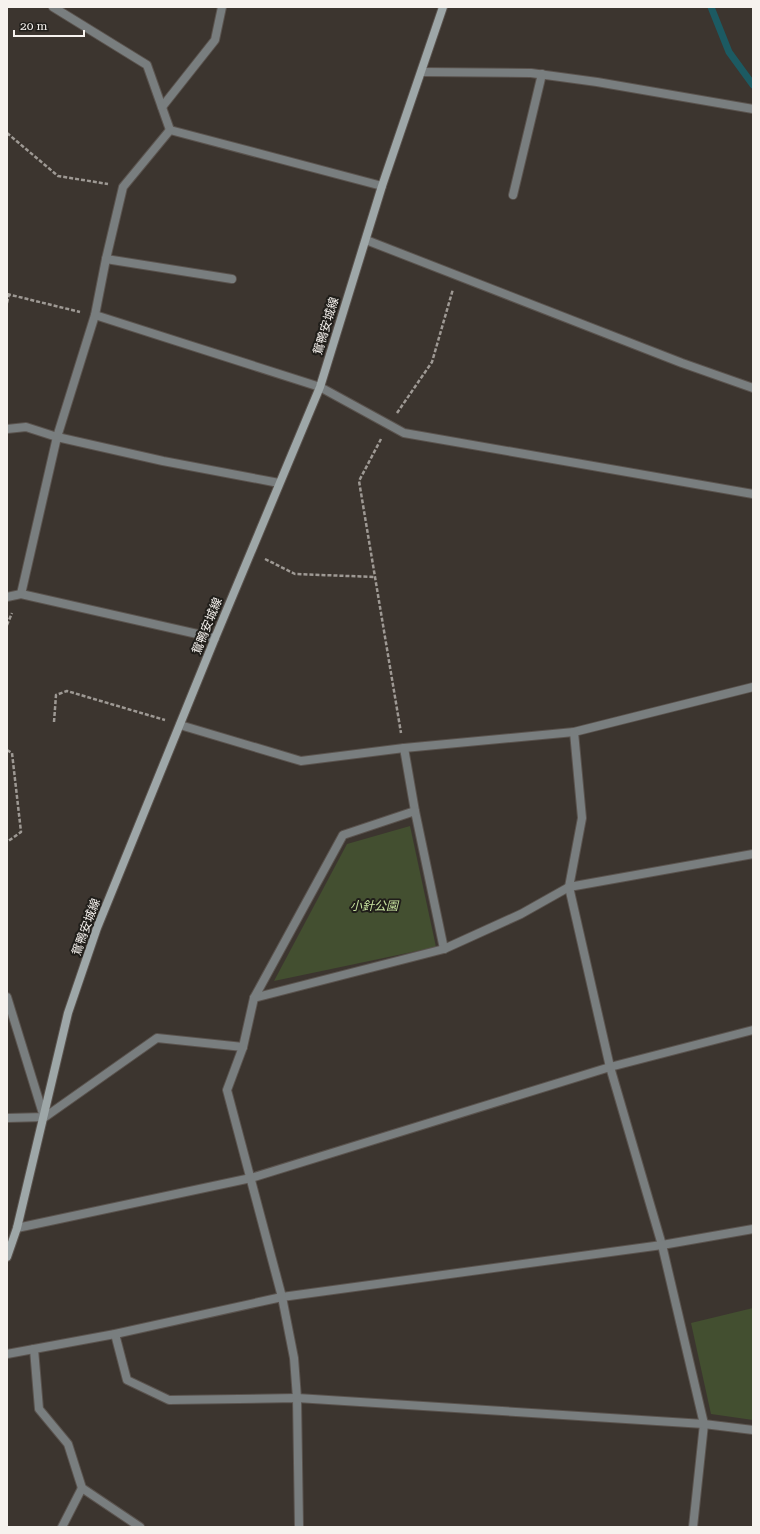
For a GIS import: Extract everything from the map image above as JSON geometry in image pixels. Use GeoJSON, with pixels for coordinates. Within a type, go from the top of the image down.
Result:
{"type":"FeatureCollection","features":[{"type":"Feature","properties":{"kind":"main road","name":"鴛鴨安城線"},"geometry":{"type":"LineString","coordinates":[[7,1257],[17,1228],[45,1118],[68,1013],[97,928],[215,638],[320,387],[382,186],[443,7]]}},
{"type":"Feature","properties":{"kind":"street"},"geometry":{"type":"LineString","coordinates":[[53,7],[147,66],[170,130]]}},
{"type":"Feature","properties":{"kind":"street"},"geometry":{"type":"LineString","coordinates":[[162,107],[215,40],[222,7]]}},
{"type":"Feature","properties":{"kind":"street"},"geometry":{"type":"LineString","coordinates":[[422,72],[542,74],[753,109]]}},
{"type":"Feature","properties":{"kind":"street"},"geometry":{"type":"LineString","coordinates":[[513,195],[542,74]]}},
{"type":"Feature","properties":{"kind":"street"},"geometry":{"type":"LineString","coordinates":[[170,130],[382,186]]}},
{"type":"Feature","properties":{"kind":"street"},"geometry":{"type":"LineString","coordinates":[[21,594],[57,437],[94,315],[123,187],[170,130]]}},
{"type":"Feature","properties":{"kind":"street"},"geometry":{"type":"LineString","coordinates":[[366,240],[682,363],[753,388]]}},
{"type":"Feature","properties":{"kind":"street"},"geometry":{"type":"LineString","coordinates":[[106,259],[232,279]]}},
{"type":"Feature","properties":{"kind":"street"},"geometry":{"type":"LineString","coordinates":[[94,315],[320,387],[404,433],[753,494]]}},
{"type":"Feature","properties":{"kind":"street"},"geometry":{"type":"LineString","coordinates":[[7,429],[26,427],[57,437],[163,461],[279,484]]}},
{"type":"Feature","properties":{"kind":"street"},"geometry":{"type":"LineString","coordinates":[[7,596],[21,594],[215,638]]}},
{"type":"Feature","properties":{"kind":"street"},"geometry":{"type":"LineString","coordinates":[[180,725],[301,761],[404,748],[574,732],[753,687]]}},
{"type":"Feature","properties":{"kind":"street"},"geometry":{"type":"LineString","coordinates":[[574,732],[582,818],[569,887],[610,1067],[662,1245],[704,1424],[693,1527]]}},
{"type":"Feature","properties":{"kind":"street"},"geometry":{"type":"LineString","coordinates":[[404,748],[415,811],[444,949]]}},
{"type":"Feature","properties":{"kind":"street"},"geometry":{"type":"LineString","coordinates":[[299,1527],[297,1398],[294,1358],[282,1297],[227,1090],[243,1047],[254,998],[343,835],[415,811]]}},
{"type":"Feature","properties":{"kind":"street"},"geometry":{"type":"LineString","coordinates":[[254,998],[444,949],[521,914],[569,887],[753,854]]}},
{"type":"Feature","properties":{"kind":"street"},"geometry":{"type":"LineString","coordinates":[[7,997],[45,1118]]}},
{"type":"Feature","properties":{"kind":"street"},"geometry":{"type":"LineString","coordinates":[[17,1228],[251,1178],[610,1067],[753,1030]]}},
{"type":"Feature","properties":{"kind":"street"},"geometry":{"type":"LineString","coordinates":[[7,1118],[45,1118],[157,1038],[243,1047]]}},
{"type":"Feature","properties":{"kind":"street"},"geometry":{"type":"LineString","coordinates":[[7,1354],[115,1334],[282,1297],[662,1245],[753,1229]]}},
{"type":"Feature","properties":{"kind":"street"},"geometry":{"type":"LineString","coordinates":[[115,1334],[127,1380],[169,1400],[297,1398],[704,1424],[753,1430]]}},
{"type":"Feature","properties":{"kind":"street"},"geometry":{"type":"LineString","coordinates":[[34,1349],[39,1409],[68,1444],[82,1488],[140,1527]]}},
{"type":"Feature","properties":{"kind":"street"},"geometry":{"type":"LineString","coordinates":[[62,1527],[82,1488]]}},
{"type":"Feature","properties":{"kind":"path"},"geometry":{"type":"LineString","coordinates":[[7,133],[58,176],[123,187]]}},
{"type":"Feature","properties":{"kind":"path"},"geometry":{"type":"LineString","coordinates":[[404,748],[359,482],[389,425],[432,362],[457,276]]}},
{"type":"Feature","properties":{"kind":"path"},"geometry":{"type":"LineString","coordinates":[[7,303],[8,294],[94,315]]}},
{"type":"Feature","properties":{"kind":"path"},"geometry":{"type":"LineString","coordinates":[[251,552],[295,574],[375,577]]}},
{"type":"Feature","properties":{"kind":"path"},"geometry":{"type":"LineString","coordinates":[[54,722],[56,695],[67,691],[180,725]]}},
{"type":"Feature","properties":{"kind":"path"},"geometry":{"type":"LineString","coordinates":[[7,750],[12,753],[21,832],[7,842]]}},
{"type":"Feature","properties":{"kind":"green space","name":"小針公園"},"geometry":{"type":"Polygon","coordinates":[[[410,826],[436,947],[274,981],[347,844],[410,826]]]}},
{"type":"Feature","properties":{"kind":"green space"},"geometry":{"type":"Polygon","coordinates":[[[753,1308],[753,1420],[711,1414],[691,1323],[753,1308]]]}},
{"type":"Feature","properties":{"kind":"waterway"},"geometry":{"type":"LineString","coordinates":[[711,7],[729,52],[753,85]]}}]}
